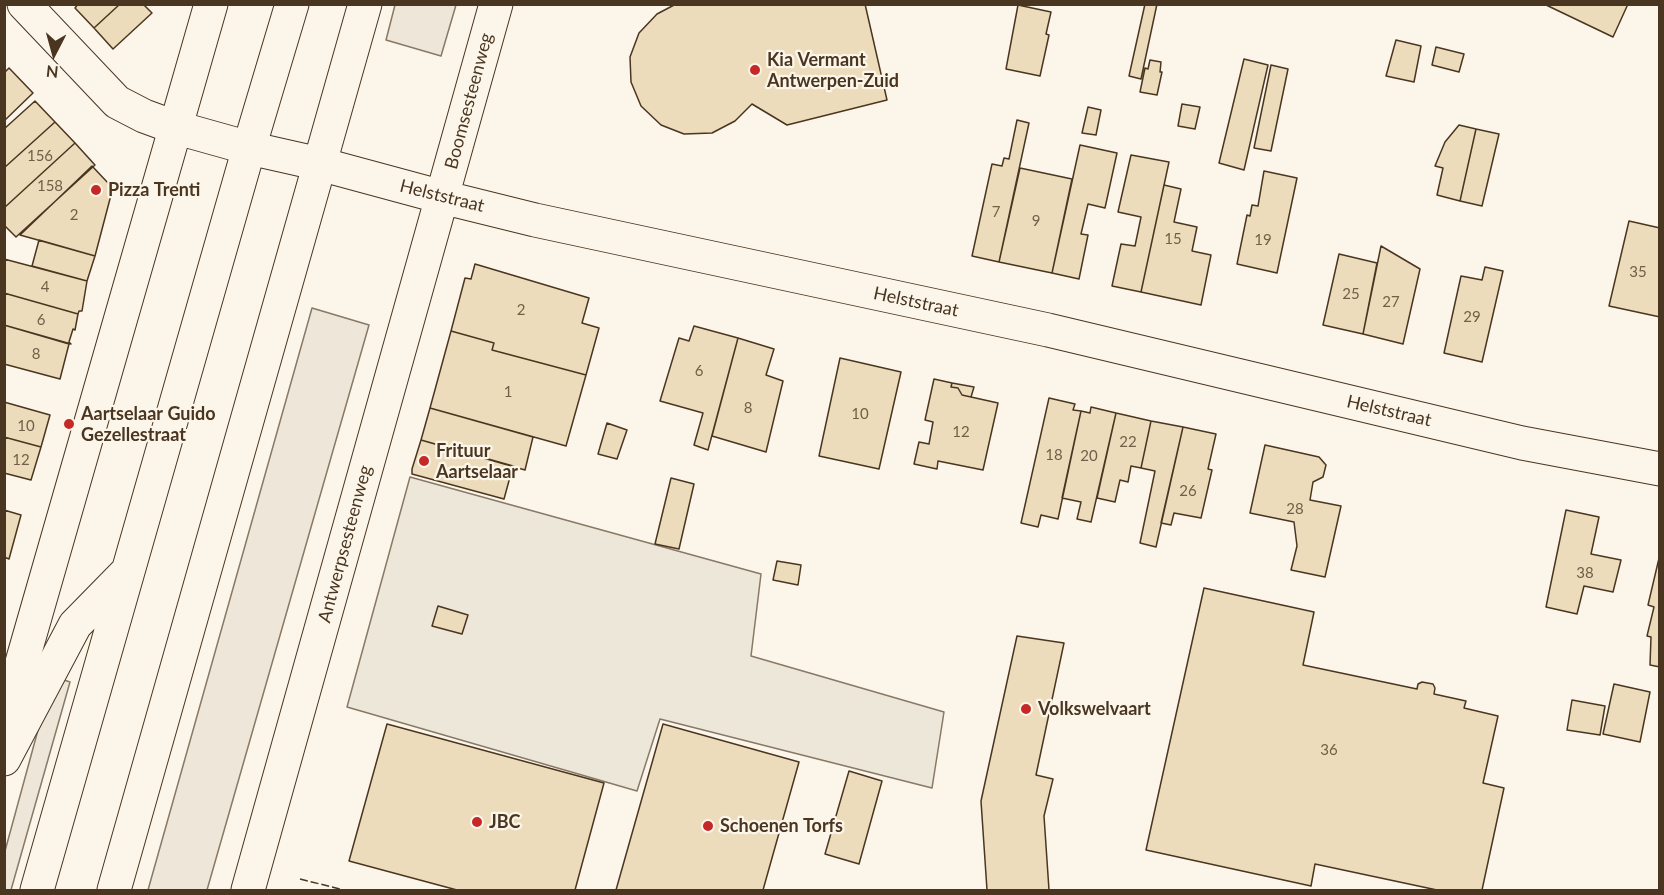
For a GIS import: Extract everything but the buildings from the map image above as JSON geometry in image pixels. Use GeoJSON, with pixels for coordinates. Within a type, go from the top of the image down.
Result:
{"type":"FeatureCollection","features":[{"type":"Feature","properties":{"kind":"main road","name":"Helststraat"},"geometry":{"type":"LineString","coordinates":[[24,4],[117,102],[144,116],[174,126],[535,220],[1048,330],[1522,443],[1659,469]]}},
{"type":"Feature","properties":{"kind":"main road"},"geometry":{"type":"LineString","coordinates":[[4,725],[174,126],[211,4]]}},
{"type":"Feature","properties":{"kind":"main road"},"geometry":{"type":"LineString","coordinates":[[38,891],[127,573],[292,4]]}},
{"type":"Feature","properties":{"kind":"main road"},"geometry":{"type":"LineString","coordinates":[[114,891],[365,4]]}},
{"type":"Feature","properties":{"kind":"main road","name":"Boomsesteenweg"},"geometry":{"type":"LineString","coordinates":[[442,197],[496,4]]}},
{"type":"Feature","properties":{"kind":"main road","name":"Antwerpsesteenweg"},"geometry":{"type":"LineString","coordinates":[[248,891],[442,197]]}},
{"type":"Feature","properties":{"kind":"main road"},"geometry":{"type":"LineString","coordinates":[[4,759],[75,625],[127,573]]}},
{"type":"Feature","properties":{"kind":"shaded area"},"geometry":{"type":"Polygon","coordinates":[[[395,5],[456,5],[441,56],[386,40],[395,5]]]}},
{"type":"Feature","properties":{"kind":"shaded area"},"geometry":{"type":"Polygon","coordinates":[[[312,308],[369,325],[207,890],[148,890],[312,308]]]}},
{"type":"Feature","properties":{"kind":"shaded area"},"geometry":{"type":"Polygon","coordinates":[[[410,477],[761,574],[751,656],[944,712],[932,788],[660,719],[637,791],[347,707],[410,477]]]}},
{"type":"Feature","properties":{"kind":"shaded area"},"geometry":{"type":"Polygon","coordinates":[[[58,678],[70,682],[11,890],[5,890],[5,851],[38,730],[58,678]]]}},
{"type":"Feature","properties":{"kind":"fence"},"geometry":{"type":"LineString","coordinates":[[300,879],[344,890]]}},
{"type":"Feature","properties":{"kind":"place","name":"Kia Vermant Antwerpen-Zuid"},"geometry":{"type":"Point","coordinates":[755,70]}},
{"type":"Feature","properties":{"kind":"place","name":"Pizza Trenti"},"geometry":{"type":"Point","coordinates":[96,190]}},
{"type":"Feature","properties":{"kind":"place","name":"Aartselaar Guido Gezellestraat"},"geometry":{"type":"Point","coordinates":[69,424]}},
{"type":"Feature","properties":{"kind":"place","name":"Frituur Aartselaar"},"geometry":{"type":"Point","coordinates":[424,461]}},
{"type":"Feature","properties":{"kind":"place","name":"Volkswelvaart"},"geometry":{"type":"Point","coordinates":[1026,709]}},
{"type":"Feature","properties":{"kind":"place","name":"JBC"},"geometry":{"type":"Point","coordinates":[477,822]}},
{"type":"Feature","properties":{"kind":"place","name":"Schoenen Torfs"},"geometry":{"type":"Point","coordinates":[708,826]}}]}
